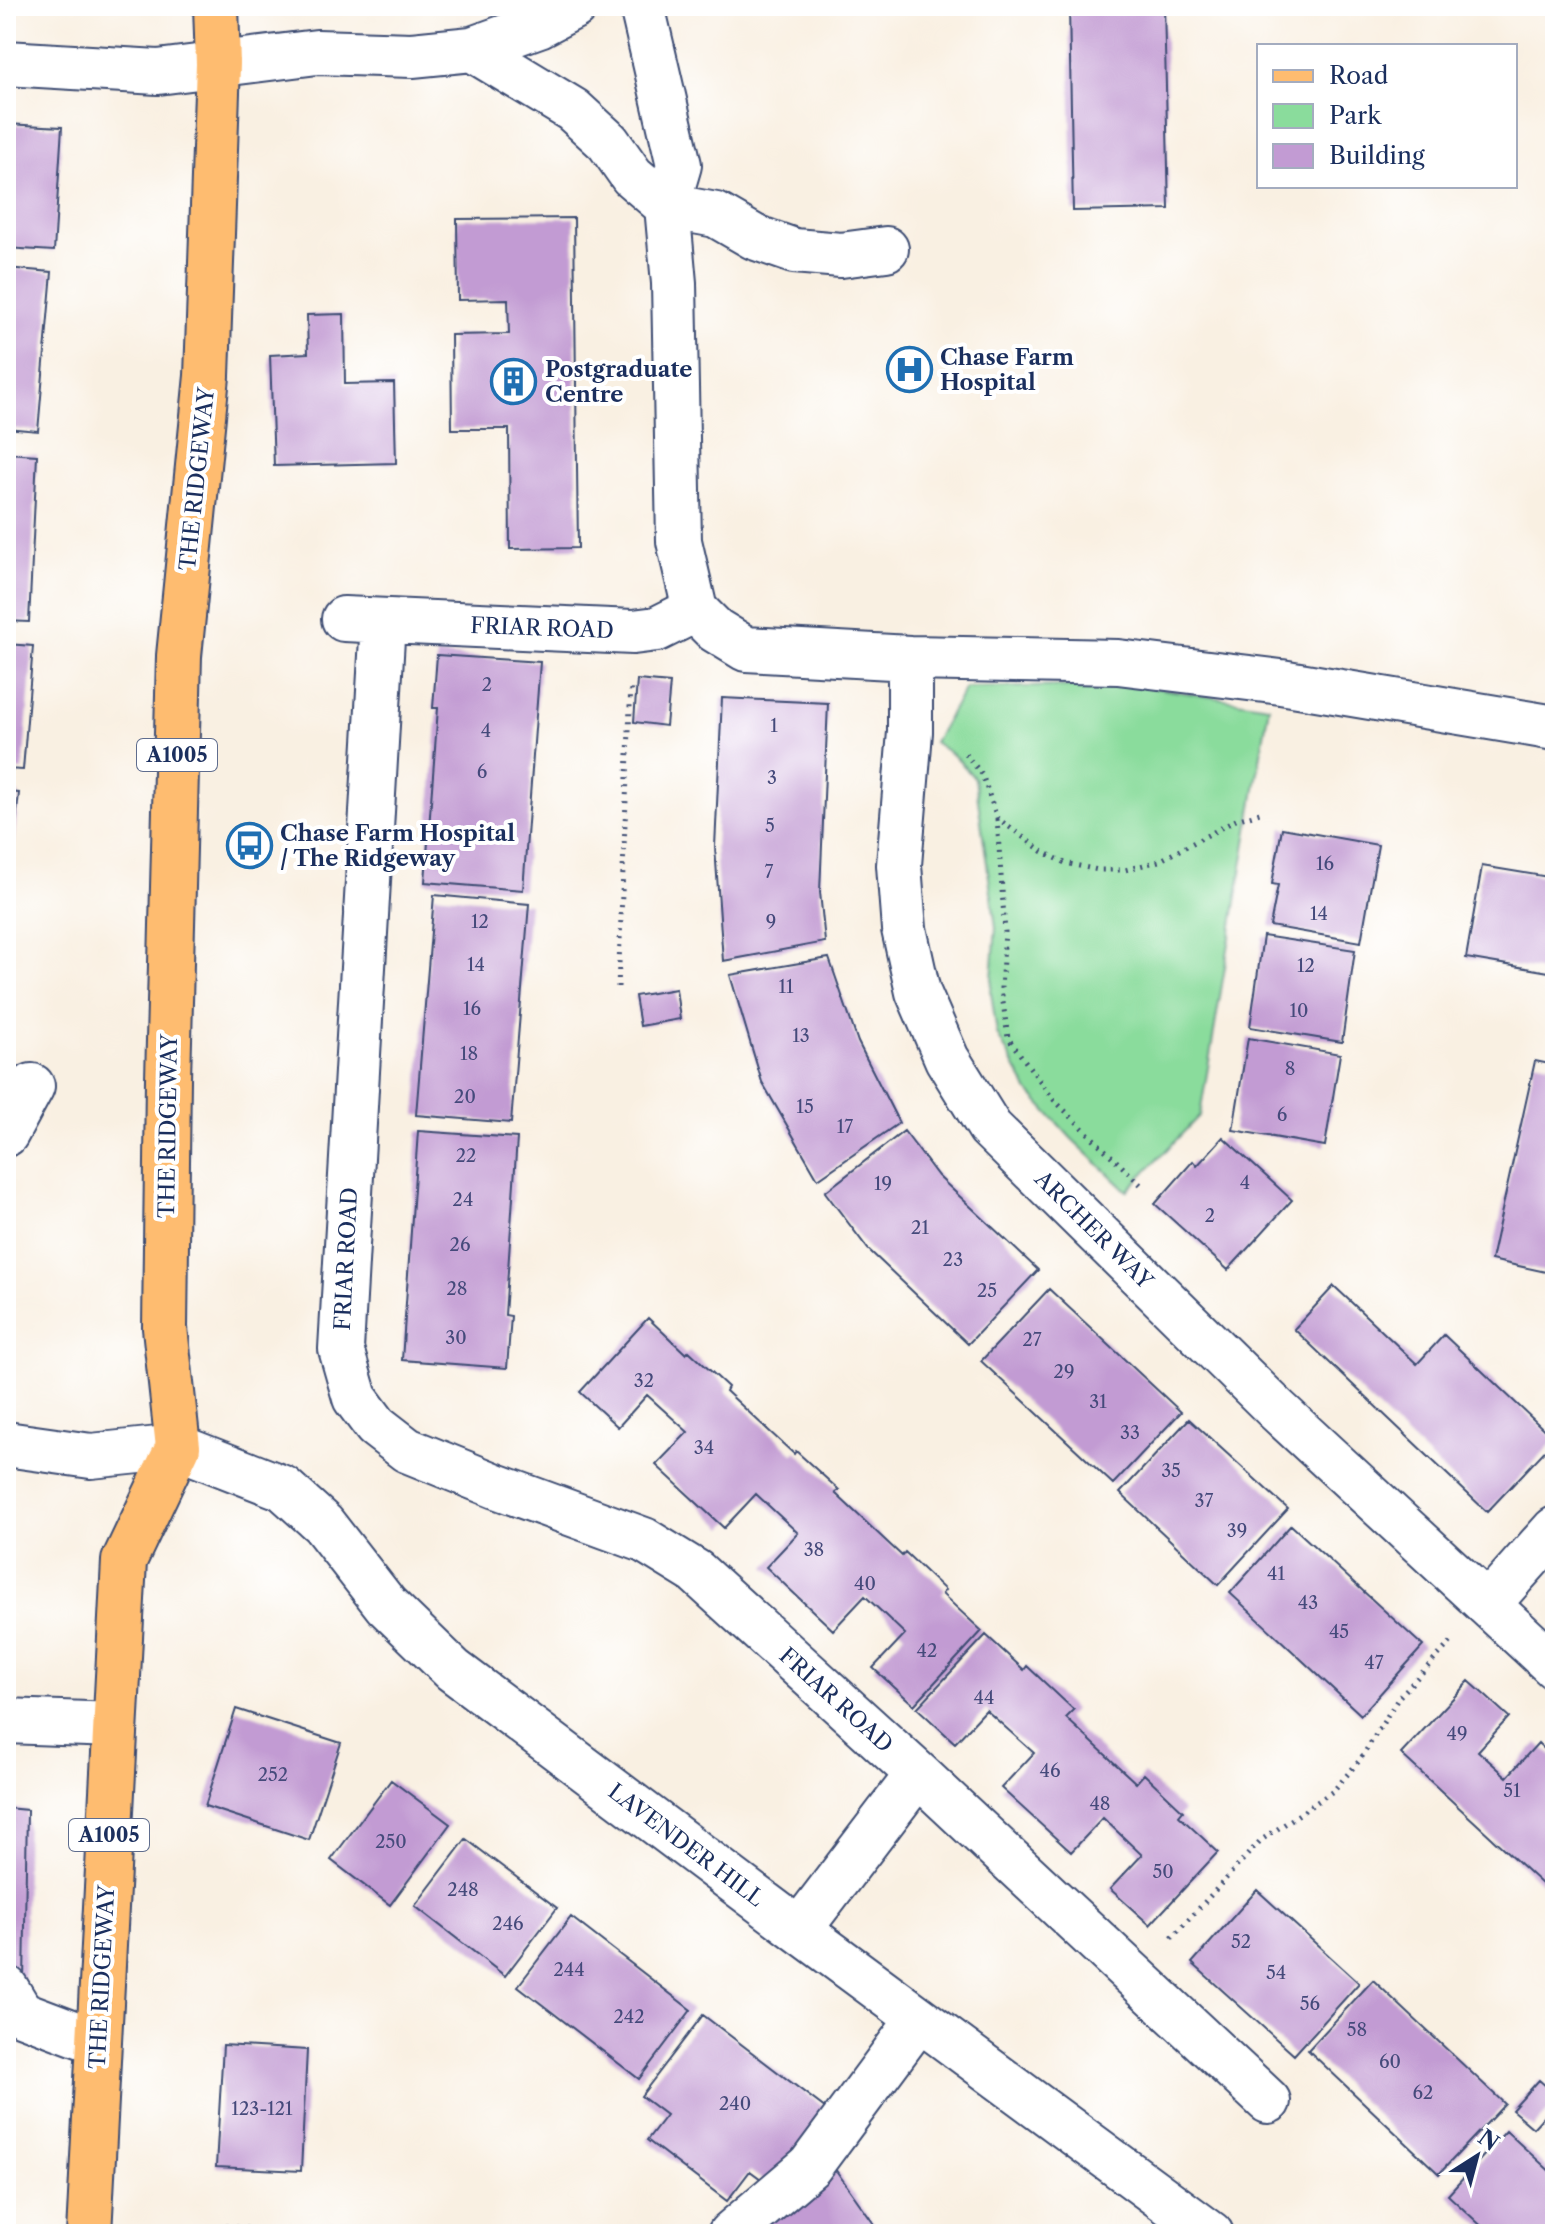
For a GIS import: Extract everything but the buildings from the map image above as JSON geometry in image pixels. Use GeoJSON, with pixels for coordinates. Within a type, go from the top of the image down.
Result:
{"type":"FeatureCollection","features":[{"type":"Feature","properties":{"kind":"main road","name":"THE RIDGEWAY"},"geometry":{"type":"LineString","coordinates":[[89,2234],[124,1561],[178,1447],[165,1328],[179,656],[207,376],[218,64],[216,6]]}},
{"type":"Feature","properties":{"kind":"street"},"geometry":{"type":"LineString","coordinates":[[642,6],[679,165],[667,206],[674,283],[679,541],[695,610],[715,630],[746,649],[910,658],[1118,662],[1281,682],[1555,728]]}},
{"type":"Feature","properties":{"kind":"street"},"geometry":{"type":"LineString","coordinates":[[6,63],[158,72],[317,52],[412,55],[472,49],[548,12]]}},
{"type":"Feature","properties":{"kind":"street"},"geometry":{"type":"LineString","coordinates":[[472,49],[573,110],[608,142],[632,176],[667,206],[716,215],[754,237],[794,251],[841,255],[886,249]]}},
{"type":"Feature","properties":{"kind":"street","name":"FRIAR ROAD"},"geometry":{"type":"LineString","coordinates":[[695,610],[657,629],[633,632],[363,620],[341,1349],[355,1398],[376,1426],[407,1450],[644,1540],[696,1572],[918,1774],[1268,2101]]}},
{"type":"Feature","properties":{"kind":"street","name":"ARCHER WAY"},"geometry":{"type":"LineString","coordinates":[[910,658],[910,732],[899,865],[904,929],[918,992],[947,1059],[990,1128],[1277,1410],[1555,1667]]}},
{"type":"Feature","properties":{"kind":"street"},"geometry":{"type":"LineString","coordinates":[[6,1134],[32,1086]]}},
{"type":"Feature","properties":{"kind":"street"},"geometry":{"type":"LineString","coordinates":[[6,1444],[91,1456],[178,1447]]}},
{"type":"Feature","properties":{"kind":"street","name":"LAVENDER HILL"},"geometry":{"type":"LineString","coordinates":[[178,1447],[283,1488],[323,1524],[386,1605],[453,1670],[1211,2234]]}},
{"type":"Feature","properties":{"kind":"street"},"geometry":{"type":"LineString","coordinates":[[1488,1604],[1555,1529]]}},
{"type":"Feature","properties":{"kind":"street"},"geometry":{"type":"LineString","coordinates":[[6,1721],[115,1725]]}},
{"type":"Feature","properties":{"kind":"street"},"geometry":{"type":"LineString","coordinates":[[799,1930],[918,1774]]}},
{"type":"Feature","properties":{"kind":"street"},"geometry":{"type":"LineString","coordinates":[[6,1988],[21,2013],[98,2042]]}},
{"type":"Feature","properties":{"kind":"street"},"geometry":{"type":"LineString","coordinates":[[730,2234],[810,2166],[919,2019]]}},
{"type":"Feature","properties":{"kind":"path"},"geometry":{"type":"LineString","coordinates":[[618,987],[633,632]]}},
{"type":"Feature","properties":{"kind":"path"},"geometry":{"type":"LineString","coordinates":[[910,732],[937,734],[961,750],[982,774],[997,818],[1005,932],[1001,988],[1008,1038],[1054,1100],[1142,1186]]}},
{"type":"Feature","properties":{"kind":"path"},"geometry":{"type":"LineString","coordinates":[[997,818],[1042,851],[1065,863],[1098,870],[1125,870],[1159,861],[1236,820],[1260,813]]}},
{"type":"Feature","properties":{"kind":"path"},"geometry":{"type":"LineString","coordinates":[[1136,1976],[1260,1841],[1333,1791],[1360,1760],[1399,1697],[1488,1604]]}},
{"type":"Feature","properties":{"kind":"green space"},"geometry":{"type":"Polygon","coordinates":[[[1136,685],[1269,706],[1200,1115],[1127,1191],[1072,1139],[1029,1092],[997,1034],[991,992],[996,927],[975,779],[958,759],[934,742],[965,688],[1136,685]]]}},
{"type":"Feature","properties":{"kind":"place","name":"Chase Farm Hospital"},"geometry":{"type":"Point","coordinates":[909,370]}},
{"type":"Feature","properties":{"kind":"place","name":"Postgraduate Centre"},"geometry":{"type":"Point","coordinates":[514,382]}},
{"type":"Feature","properties":{"kind":"place","name":"Chase Farm Hospital / The Ridgeway"},"geometry":{"type":"Point","coordinates":[249,846]}}]}
